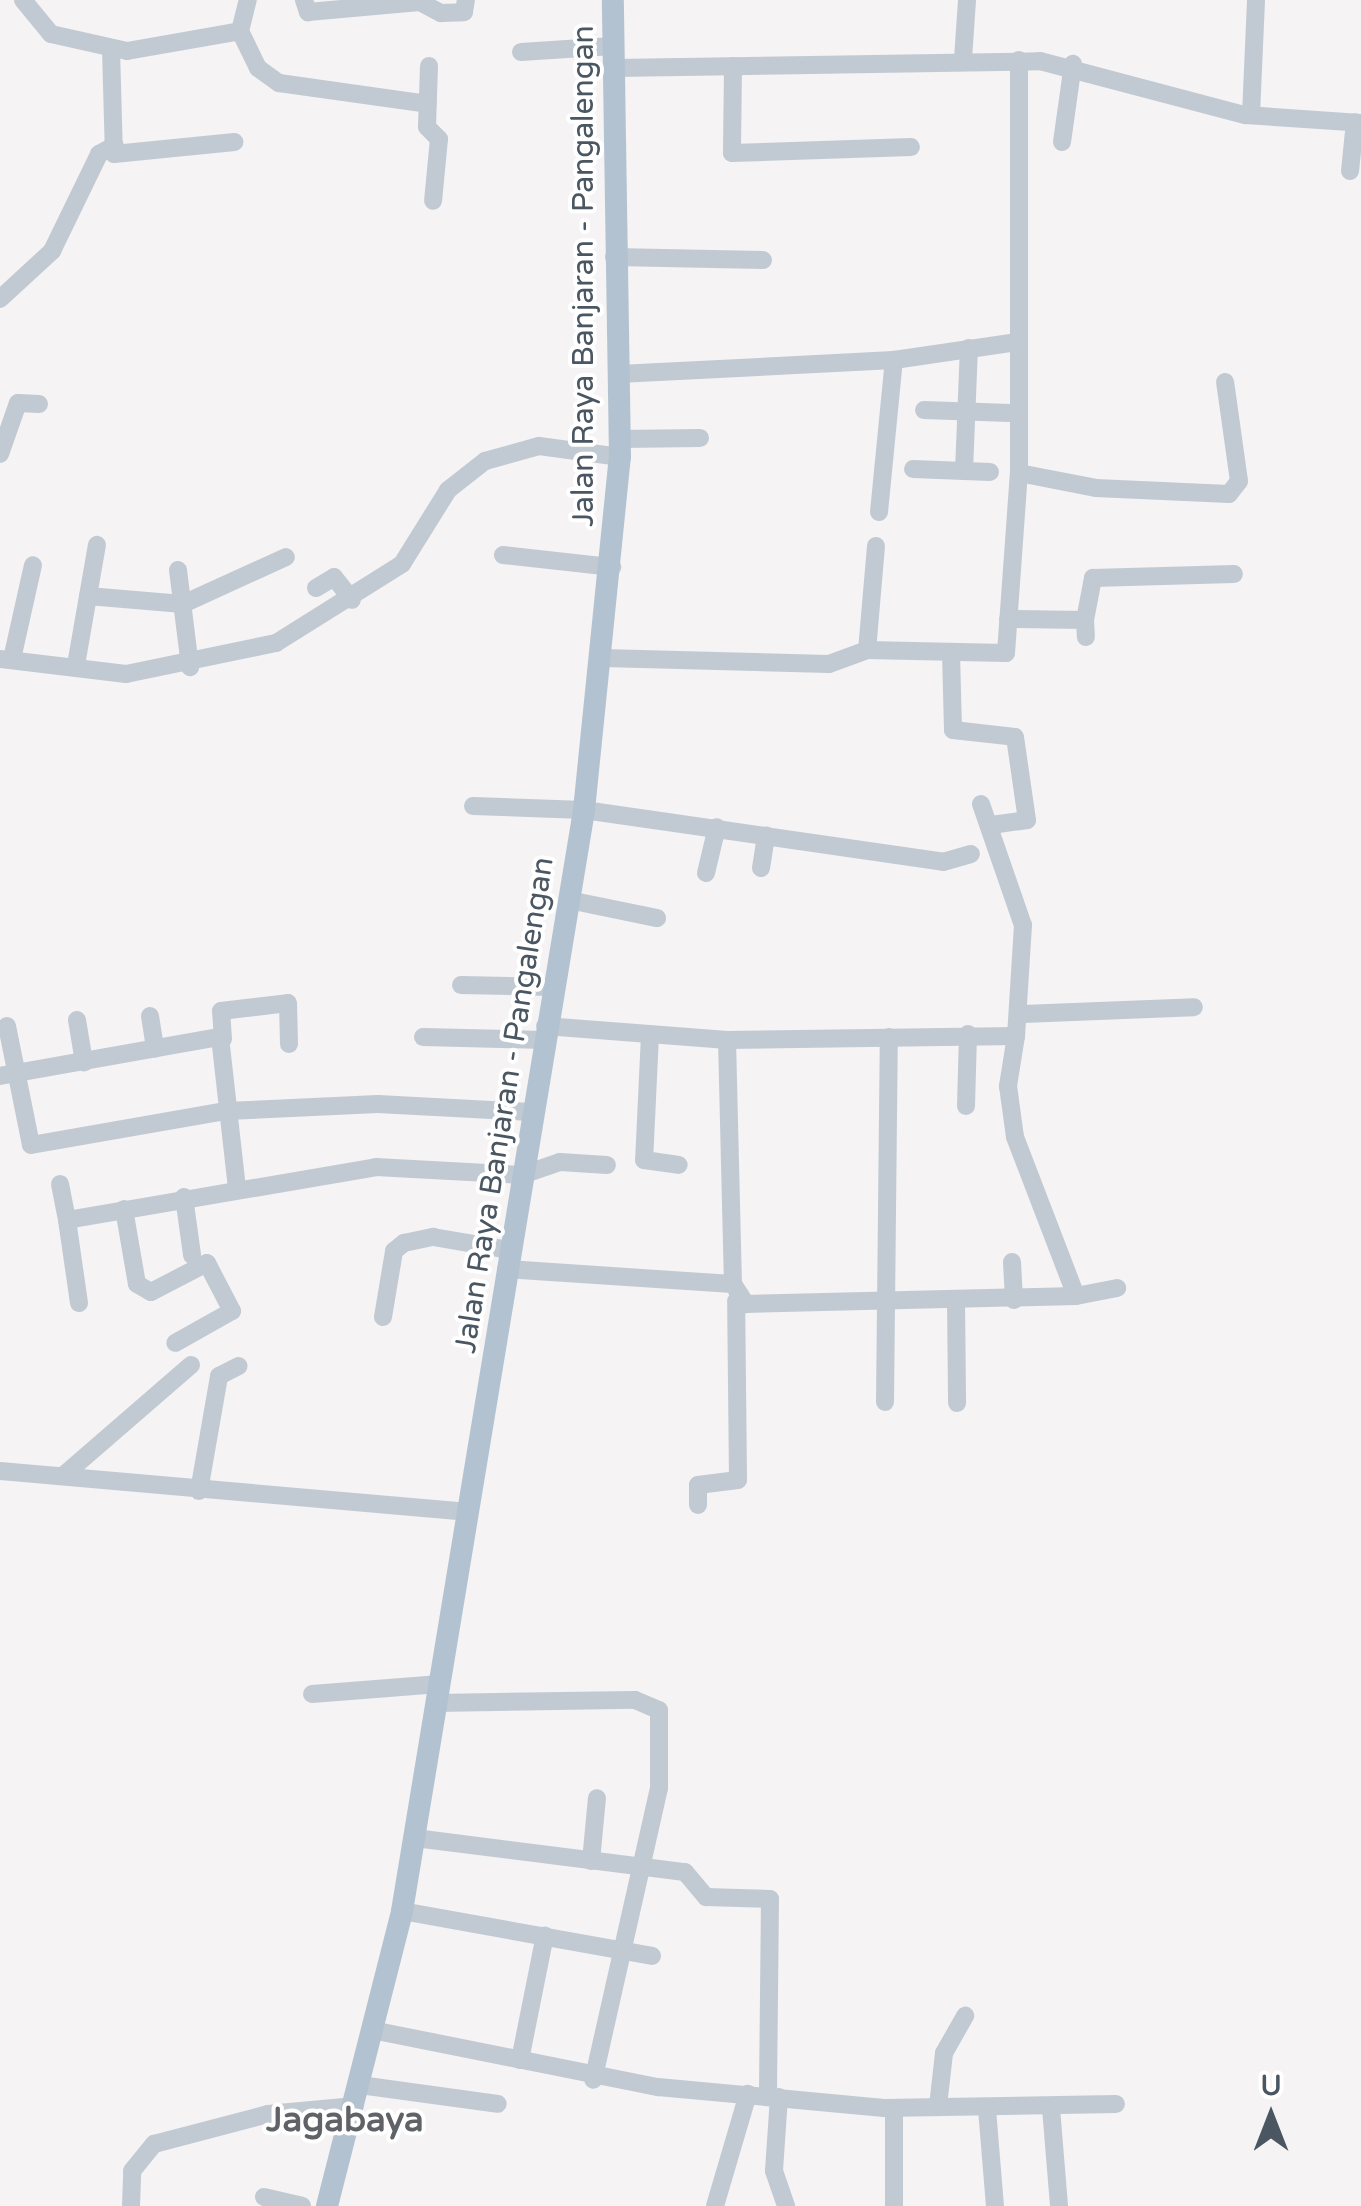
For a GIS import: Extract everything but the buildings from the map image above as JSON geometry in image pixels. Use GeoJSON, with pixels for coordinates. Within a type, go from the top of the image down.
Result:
{"type":"FeatureCollection","features":[{"type":"Feature","properties":{"kind":"main road","name":"Jalan Raya Banjaran - Pangalengan"},"geometry":{"type":"LineString","coordinates":[[327,2206],[402,1911],[550,988],[570,900],[584,810],[603,658],[620,448],[614,257],[613,0]]}},
{"type":"Feature","properties":{"kind":"street"},"geometry":{"type":"LineString","coordinates":[[23,0],[51,34],[111,49],[240,31]]}},
{"type":"Feature","properties":{"kind":"street"},"geometry":{"type":"LineString","coordinates":[[248,0],[240,31],[258,68],[279,83],[428,104]]}},
{"type":"Feature","properties":{"kind":"street"},"geometry":{"type":"LineString","coordinates":[[304,0],[308,12],[420,2],[441,13],[464,12],[466,0]]}},
{"type":"Feature","properties":{"kind":"street"},"geometry":{"type":"LineString","coordinates":[[964,59],[967,0]]}},
{"type":"Feature","properties":{"kind":"street"},"geometry":{"type":"LineString","coordinates":[[1251,116],[1256,0]]}},
{"type":"Feature","properties":{"kind":"street"},"geometry":{"type":"LineString","coordinates":[[111,49],[114,149]]}},
{"type":"Feature","properties":{"kind":"street"},"geometry":{"type":"LineString","coordinates":[[521,52],[734,66],[964,59],[1074,64],[1251,116],[1358,122],[1350,172]]}},
{"type":"Feature","properties":{"kind":"street"},"geometry":{"type":"LineString","coordinates":[[603,658],[829,664],[867,650],[1006,653],[1019,473],[1019,60]]}},
{"type":"Feature","properties":{"kind":"street"},"geometry":{"type":"LineString","coordinates":[[1062,142],[1074,64]]}},
{"type":"Feature","properties":{"kind":"street"},"geometry":{"type":"LineString","coordinates":[[429,66],[427,127],[439,139],[433,200]]}},
{"type":"Feature","properties":{"kind":"street"},"geometry":{"type":"LineString","coordinates":[[734,66],[722,154],[912,147]]}},
{"type":"Feature","properties":{"kind":"street"},"geometry":{"type":"LineString","coordinates":[[0,299],[52,251],[98,154],[114,149],[234,142]]}},
{"type":"Feature","properties":{"kind":"street"},"geometry":{"type":"LineString","coordinates":[[614,257],[762,260]]}},
{"type":"Feature","properties":{"kind":"street"},"geometry":{"type":"LineString","coordinates":[[620,374],[894,360],[1018,342]]}},
{"type":"Feature","properties":{"kind":"street"},"geometry":{"type":"LineString","coordinates":[[964,471],[969,348]]}},
{"type":"Feature","properties":{"kind":"street"},"geometry":{"type":"LineString","coordinates":[[879,512],[894,360]]}},
{"type":"Feature","properties":{"kind":"street"},"geometry":{"type":"LineString","coordinates":[[1019,473],[1096,488],[1229,494],[1239,480],[1225,382]]}},
{"type":"Feature","properties":{"kind":"street"},"geometry":{"type":"LineString","coordinates":[[0,454],[18,403],[39,404]]}},
{"type":"Feature","properties":{"kind":"street"},"geometry":{"type":"LineString","coordinates":[[924,410],[1010,413]]}},
{"type":"Feature","properties":{"kind":"street"},"geometry":{"type":"LineString","coordinates":[[33,565],[6,659],[76,665],[114,674],[190,667],[302,635],[402,564],[448,490],[485,461],[538,446],[620,448],[700,438]]}},
{"type":"Feature","properties":{"kind":"street"},"geometry":{"type":"LineString","coordinates":[[913,469],[990,472]]}},
{"type":"Feature","properties":{"kind":"street"},"geometry":{"type":"LineString","coordinates":[[76,665],[96,545]]}},
{"type":"Feature","properties":{"kind":"street"},"geometry":{"type":"LineString","coordinates":[[867,650],[876,546]]}},
{"type":"Feature","properties":{"kind":"street"},"geometry":{"type":"LineString","coordinates":[[502,555],[612,566]]}},
{"type":"Feature","properties":{"kind":"street"},"geometry":{"type":"LineString","coordinates":[[88,596],[183,604],[286,557]]}},
{"type":"Feature","properties":{"kind":"street"},"geometry":{"type":"LineString","coordinates":[[178,570],[190,667]]}},
{"type":"Feature","properties":{"kind":"street"},"geometry":{"type":"LineString","coordinates":[[1008,619],[1086,628],[1094,578],[1234,574]]}},
{"type":"Feature","properties":{"kind":"street"},"geometry":{"type":"LineString","coordinates":[[316,588],[334,577],[352,600]]}},
{"type":"Feature","properties":{"kind":"street"},"geometry":{"type":"LineString","coordinates":[[951,653],[953,730],[1015,738],[1027,820],[991,825]]}},
{"type":"Feature","properties":{"kind":"street"},"geometry":{"type":"LineString","coordinates":[[981,804],[1023,925],[1023,1014],[1008,1086],[1015,1137],[1076,1296]]}},
{"type":"Feature","properties":{"kind":"street"},"geometry":{"type":"LineString","coordinates":[[473,806],[584,810],[943,862],[972,854]]}},
{"type":"Feature","properties":{"kind":"street"},"geometry":{"type":"LineString","coordinates":[[706,873],[717,827]]}},
{"type":"Feature","properties":{"kind":"street"},"geometry":{"type":"LineString","coordinates":[[761,868],[766,834]]}},
{"type":"Feature","properties":{"kind":"street"},"geometry":{"type":"LineString","coordinates":[[570,900],[656,918]]}},
{"type":"Feature","properties":{"kind":"street"},"geometry":{"type":"LineString","coordinates":[[461,985],[550,988]]}},
{"type":"Feature","properties":{"kind":"street"},"geometry":{"type":"LineString","coordinates":[[237,1188],[226,1111],[222,1011],[288,1003],[289,1044]]}},
{"type":"Feature","properties":{"kind":"street"},"geometry":{"type":"LineString","coordinates":[[1023,1014],[1194,1007]]}},
{"type":"Feature","properties":{"kind":"street"},"geometry":{"type":"LineString","coordinates":[[150,1016],[155,1049]]}},
{"type":"Feature","properties":{"kind":"street"},"geometry":{"type":"LineString","coordinates":[[77,1020],[84,1062]]}},
{"type":"Feature","properties":{"kind":"street"},"geometry":{"type":"LineString","coordinates":[[7,1026],[7,1075],[31,1144],[226,1111],[378,1104],[530,1112]]}},
{"type":"Feature","properties":{"kind":"street"},"geometry":{"type":"LineString","coordinates":[[422,1037],[544,1033],[727,1040],[1016,1036]]}},
{"type":"Feature","properties":{"kind":"street"},"geometry":{"type":"LineString","coordinates":[[966,1106],[968,1034]]}},
{"type":"Feature","properties":{"kind":"street"},"geometry":{"type":"LineString","coordinates":[[650,1035],[644,1160],[679,1165]]}},
{"type":"Feature","properties":{"kind":"street"},"geometry":{"type":"LineString","coordinates":[[884,1402],[889,1037]]}},
{"type":"Feature","properties":{"kind":"street"},"geometry":{"type":"LineString","coordinates":[[7,1075],[223,1039]]}},
{"type":"Feature","properties":{"kind":"street"},"geometry":{"type":"LineString","coordinates":[[698,1504],[698,1485],[738,1480],[727,1040]]}},
{"type":"Feature","properties":{"kind":"street"},"geometry":{"type":"LineString","coordinates":[[67,1220],[237,1188],[376,1168],[522,1175],[560,1162],[607,1164]]}},
{"type":"Feature","properties":{"kind":"street"},"geometry":{"type":"LineString","coordinates":[[60,1184],[80,1302]]}},
{"type":"Feature","properties":{"kind":"street"},"geometry":{"type":"LineString","coordinates":[[184,1198],[192,1255]]}},
{"type":"Feature","properties":{"kind":"street"},"geometry":{"type":"LineString","coordinates":[[124,1209],[137,1284],[151,1292],[206,1263],[232,1311],[175,1343]]}},
{"type":"Feature","properties":{"kind":"street"},"geometry":{"type":"LineString","coordinates":[[383,1317],[394,1251],[404,1243],[433,1237],[507,1259],[735,1293],[956,1302],[1076,1296],[1116,1288]]}},
{"type":"Feature","properties":{"kind":"street"},"geometry":{"type":"LineString","coordinates":[[1012,1262],[1014,1300]]}},
{"type":"Feature","properties":{"kind":"street"},"geometry":{"type":"LineString","coordinates":[[956,1302],[958,1404]]}},
{"type":"Feature","properties":{"kind":"street"},"geometry":{"type":"LineString","coordinates":[[64,1474],[191,1365]]}},
{"type":"Feature","properties":{"kind":"street"},"geometry":{"type":"LineString","coordinates":[[199,1492],[219,1376],[239,1366]]}},
{"type":"Feature","properties":{"kind":"street"},"geometry":{"type":"LineString","coordinates":[[0,1471],[64,1474],[199,1492],[466,1512]]}},
{"type":"Feature","properties":{"kind":"street"},"geometry":{"type":"LineString","coordinates":[[312,1694],[438,1693],[635,1700],[659,1710],[661,1774],[618,1948],[593,2080]]}},
{"type":"Feature","properties":{"kind":"street"},"geometry":{"type":"LineString","coordinates":[[591,1861],[597,1798]]}},
{"type":"Feature","properties":{"kind":"street"},"geometry":{"type":"LineString","coordinates":[[415,1838],[694,1874],[706,1897],[770,1899],[774,2171],[786,2206]]}},
{"type":"Feature","properties":{"kind":"street"},"geometry":{"type":"LineString","coordinates":[[402,1911],[652,1956]]}},
{"type":"Feature","properties":{"kind":"street"},"geometry":{"type":"LineString","coordinates":[[520,2060],[545,1936]]}},
{"type":"Feature","properties":{"kind":"street"},"geometry":{"type":"LineString","coordinates":[[938,2106],[944,2053],[964,2016]]}},
{"type":"Feature","properties":{"kind":"street"},"geometry":{"type":"LineString","coordinates":[[372,2030],[520,2060],[593,2080],[894,2108],[1116,2104]]}},
{"type":"Feature","properties":{"kind":"street"},"geometry":{"type":"LineString","coordinates":[[715,2206],[748,2094]]}},
{"type":"Feature","properties":{"kind":"street"},"geometry":{"type":"LineString","coordinates":[[131,2206],[132,2172],[154,2144],[357,2096],[498,2104]]}},
{"type":"Feature","properties":{"kind":"street"},"geometry":{"type":"LineString","coordinates":[[894,2108],[894,2206]]}},
{"type":"Feature","properties":{"kind":"street"},"geometry":{"type":"LineString","coordinates":[[986,2108],[995,2206]]}},
{"type":"Feature","properties":{"kind":"street"},"geometry":{"type":"LineString","coordinates":[[1051,2108],[1059,2206]]}},
{"type":"Feature","properties":{"kind":"street"},"geometry":{"type":"LineString","coordinates":[[264,2197],[302,2206]]}},
{"type":"Feature","properties":{"kind":"district","name":"Jagabaya"},"geometry":{"type":"Point","coordinates":[345,2120]}}]}
